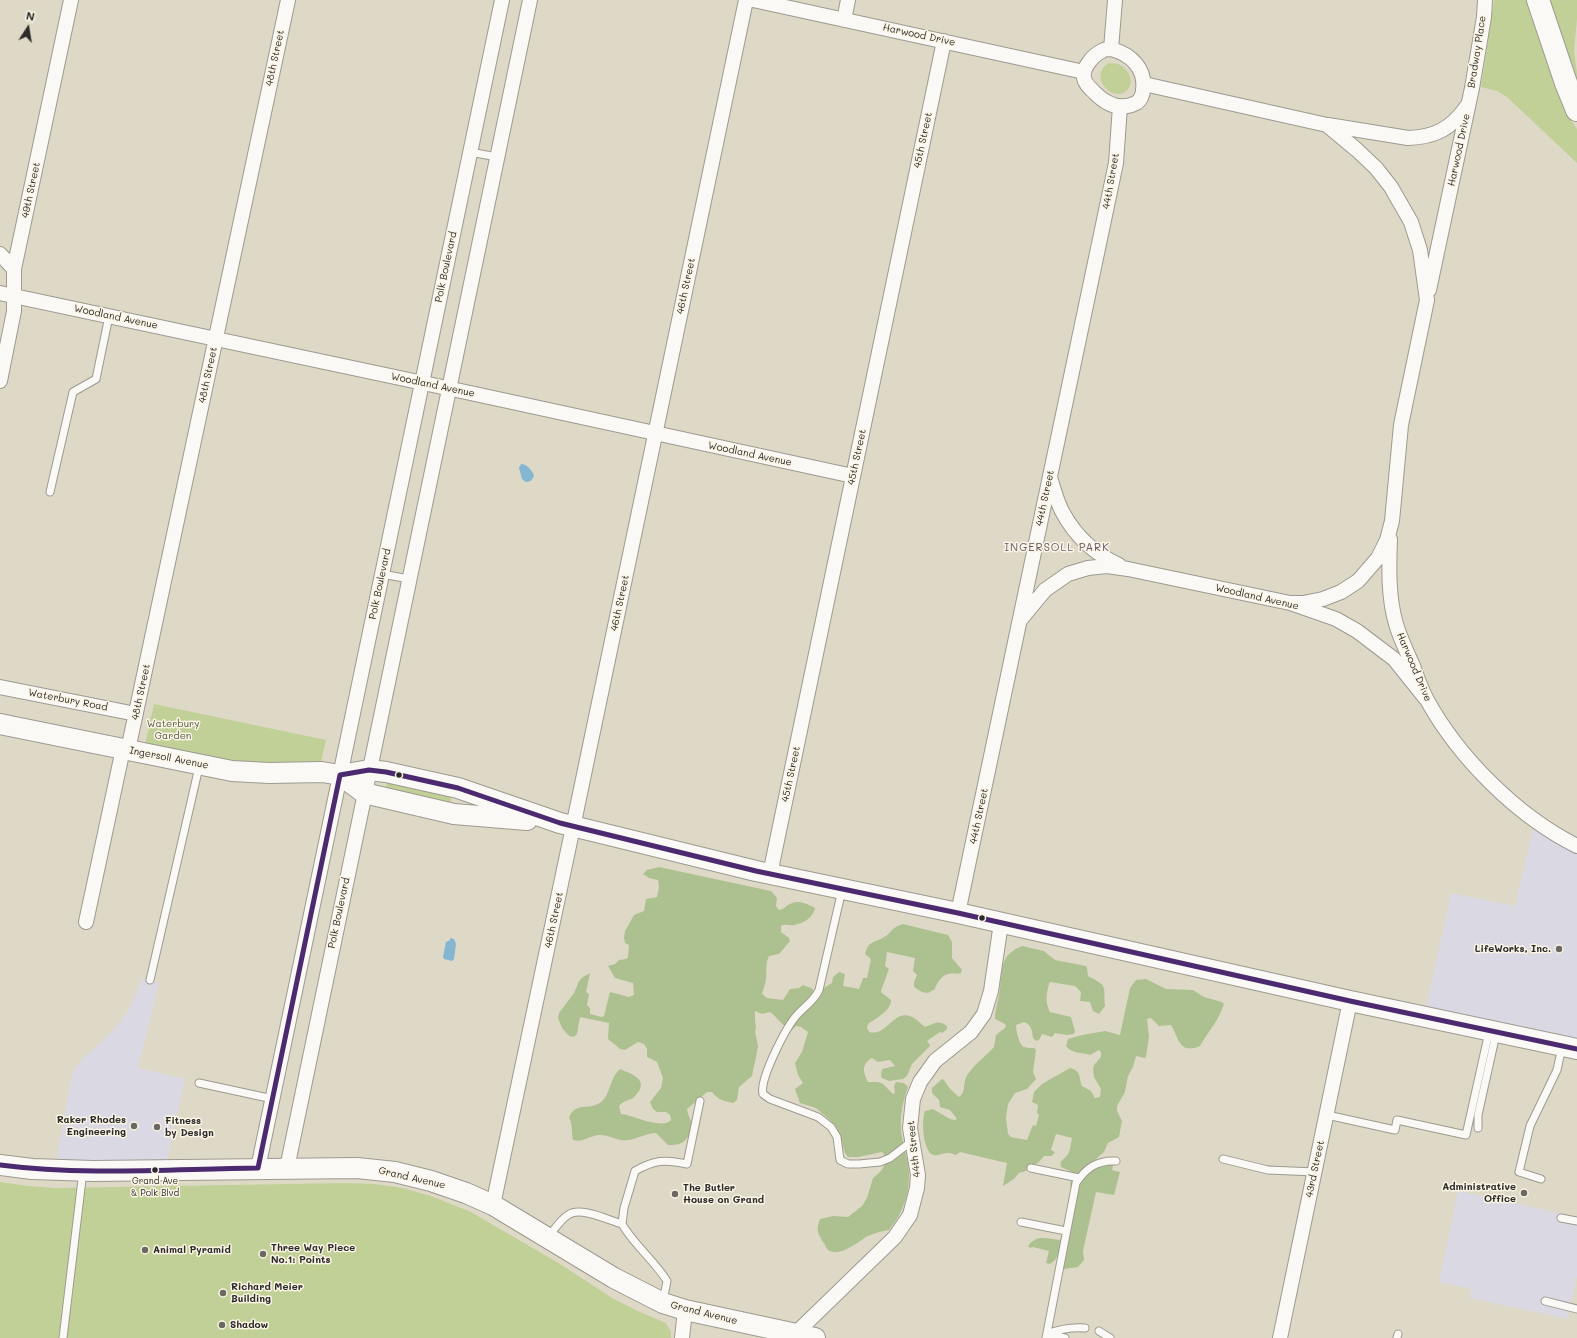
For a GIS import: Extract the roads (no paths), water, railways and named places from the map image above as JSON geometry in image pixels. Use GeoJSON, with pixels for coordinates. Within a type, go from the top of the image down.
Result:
{"type":"FeatureCollection","features":[{"type":"Feature","properties":{"kind":"highway"},"geometry":{"type":"LineString","coordinates":[[1538,0],[1566,83],[1577,110]]}},
{"type":"Feature","properties":{"kind":"main road","name":"Ingersoll Avenue"},"geometry":{"type":"LineString","coordinates":[[0,724],[245,772],[322,772],[340,775],[369,770],[386,772],[458,788],[567,825],[770,874],[958,913],[1350,1001],[1570,1047]]}},
{"type":"Feature","properties":{"kind":"main road","name":"Ingersoll Avenue"},"geometry":{"type":"LineString","coordinates":[[340,775],[364,793],[454,814],[567,825]]}},
{"type":"Feature","properties":{"kind":"main road","name":"Grand Avenue"},"geometry":{"type":"LineString","coordinates":[[0,1165],[32,1169],[83,1170],[357,1168],[394,1172],[431,1181],[466,1193],[493,1205],[614,1278],[663,1303],[685,1310],[815,1338]]}},
{"type":"Feature","properties":{"kind":"street","name":"49th Street"},"geometry":{"type":"LineString","coordinates":[[0,381],[14,311],[7,294],[14,269],[72,0]]}},
{"type":"Feature","properties":{"kind":"street","name":"48th Street"},"geometry":{"type":"LineString","coordinates":[[86,922],[126,749],[136,714],[288,0]]}},
{"type":"Feature","properties":{"kind":"street","name":"Polk Boulevard"},"geometry":{"type":"LineString","coordinates":[[258,1168],[502,0]]}},
{"type":"Feature","properties":{"kind":"street","name":"Polk Boulevard"},"geometry":{"type":"LineString","coordinates":[[287,1168],[530,0]]}},
{"type":"Feature","properties":{"kind":"street","name":"46th Street"},"geometry":{"type":"LineString","coordinates":[[493,1205],[567,825],[655,433],[746,0]]}},
{"type":"Feature","properties":{"kind":"street","name":"Harwood Drive"},"geometry":{"type":"LineString","coordinates":[[753,0],[1084,72]]}},
{"type":"Feature","properties":{"kind":"street"},"geometry":{"type":"LineString","coordinates":[[844,20],[848,0]]}},
{"type":"Feature","properties":{"kind":"street"},"geometry":{"type":"LineString","coordinates":[[1111,49],[1115,0]]}},
{"type":"Feature","properties":{"kind":"street","name":"Bradway Place"},"geometry":{"type":"LineString","coordinates":[[1468,104],[1484,17],[1485,0]]}},
{"type":"Feature","properties":{"kind":"street","name":"45th Street"},"geometry":{"type":"LineString","coordinates":[[770,874],[944,41]]}},
{"type":"Feature","properties":{"kind":"street"},"geometry":{"type":"LineString","coordinates":[[1111,49],[1119,51],[1127,56],[1140,69],[1144,79],[1143,94],[1138,102],[1126,107],[1113,106],[1104,101],[1087,85],[1084,78],[1084,72],[1088,64],[1095,56],[1102,50],[1111,49]]}},
{"type":"Feature","properties":{"kind":"street","name":"Harwood Drive"},"geometry":{"type":"LineString","coordinates":[[1144,84],[1327,125],[1408,138],[1421,138],[1452,125],[1468,104]]}},
{"type":"Feature","properties":{"kind":"street","name":"Harwood Drive"},"geometry":{"type":"LineString","coordinates":[[1468,104],[1401,425],[1389,564],[1391,594],[1396,623],[1426,699],[1449,733],[1474,765],[1503,794],[1535,820],[1577,846]]}},
{"type":"Feature","properties":{"kind":"street","name":"44th Street"},"geometry":{"type":"LineString","coordinates":[[958,913],[1116,163],[1120,106]]}},
{"type":"Feature","properties":{"kind":"street","name":"Harwood Drive"},"geometry":{"type":"LineString","coordinates":[[1327,125],[1358,150],[1376,168],[1391,187],[1402,205],[1411,222],[1420,250],[1427,300]]}},
{"type":"Feature","properties":{"kind":"street"},"geometry":{"type":"LineString","coordinates":[[0,254],[14,269]]}},
{"type":"Feature","properties":{"kind":"street","name":"Woodland Avenue"},"geometry":{"type":"LineString","coordinates":[[7,294],[422,382],[853,476]]}},
{"type":"Feature","properties":{"kind":"street","name":"Woodland Avenue"},"geometry":{"type":"LineString","coordinates":[[1050,477],[1062,513],[1077,534],[1094,551],[1128,569]]}},
{"type":"Feature","properties":{"kind":"street","name":"Harwood Drive"},"geometry":{"type":"LineString","coordinates":[[1290,603],[1303,603],[1322,600],[1341,592],[1358,581],[1378,558],[1387,540],[1392,521]]}},
{"type":"Feature","properties":{"kind":"street","name":"Woodland Avenue"},"geometry":{"type":"LineString","coordinates":[[1020,621],[1045,590],[1068,574],[1088,568],[1107,566],[1128,569],[1290,603],[1336,619],[1357,631],[1394,659],[1426,699]]}},
{"type":"Feature","properties":{"kind":"street","name":"Waterbury Road"},"geometry":{"type":"LineString","coordinates":[[0,687],[136,714]]}},
{"type":"Feature","properties":{"kind":"street","name":"44th Street"},"geometry":{"type":"LineString","coordinates":[[795,1334],[895,1237],[906,1223],[914,1206],[917,1188],[917,1162],[910,1128],[913,1098],[920,1082],[934,1061],[971,1032],[980,1021],[988,1005],[991,991],[1001,923]]}},
{"type":"Feature","properties":{"kind":"street","name":"43rd Street"},"geometry":{"type":"LineString","coordinates":[[1280,1338],[1350,1001]]}},
{"type":"Feature","properties":{"kind":"street"},"geometry":{"type":"LineString","coordinates":[[682,1338],[685,1310]]}},
{"type":"Feature","properties":{"kind":"lane"},"geometry":{"type":"LineString","coordinates":[[470,152],[497,157]]}},
{"type":"Feature","properties":{"kind":"lane"},"geometry":{"type":"LineString","coordinates":[[50,492],[74,392],[96,379],[109,316]]}},
{"type":"Feature","properties":{"kind":"lane"},"geometry":{"type":"LineString","coordinates":[[382,574],[409,579]]}},
{"type":"Feature","properties":{"kind":"lane"},"geometry":{"type":"LineString","coordinates":[[150,980],[200,764]]}},
{"type":"Feature","properties":{"kind":"lane"},"geometry":{"type":"LineString","coordinates":[[842,889],[819,990],[815,998],[797,1015],[790,1025],[764,1078],[762,1090],[763,1094],[770,1099],[818,1117],[831,1127],[837,1137],[840,1160],[848,1164],[880,1162],[890,1158],[912,1141]]}},
{"type":"Feature","properties":{"kind":"lane"},"geometry":{"type":"LineString","coordinates":[[1327,1115],[1395,1130],[1398,1120],[1466,1135],[1493,1031]]}},
{"type":"Feature","properties":{"kind":"lane"},"geometry":{"type":"LineString","coordinates":[[1478,1128],[1478,1115],[1493,1031]]}},
{"type":"Feature","properties":{"kind":"lane"},"geometry":{"type":"LineString","coordinates":[[1541,1179],[1519,1172],[1530,1126],[1557,1070],[1570,1047]]}},
{"type":"Feature","properties":{"kind":"lane"},"geometry":{"type":"LineString","coordinates":[[199,1083],[273,1099]]}},
{"type":"Feature","properties":{"kind":"lane"},"geometry":{"type":"LineString","coordinates":[[622,1224],[624,1208],[635,1171],[647,1164],[663,1160],[687,1164],[700,1101]]}},
{"type":"Feature","properties":{"kind":"lane"},"geometry":{"type":"LineString","coordinates":[[1223,1159],[1268,1170],[1315,1172]]}},
{"type":"Feature","properties":{"kind":"lane"},"geometry":{"type":"LineString","coordinates":[[1046,1336],[1076,1183],[1084,1172],[1092,1165],[1108,1161],[1116,1161]]}},
{"type":"Feature","properties":{"kind":"lane"},"geometry":{"type":"LineString","coordinates":[[1031,1168],[1079,1178]]}},
{"type":"Feature","properties":{"kind":"lane"},"geometry":{"type":"LineString","coordinates":[[63,1338],[83,1170]]}},
{"type":"Feature","properties":{"kind":"lane"},"geometry":{"type":"LineString","coordinates":[[548,1238],[568,1214],[577,1211],[589,1213],[622,1224],[631,1238],[661,1271],[667,1281],[663,1303]]}},
{"type":"Feature","properties":{"kind":"lane"},"geometry":{"type":"LineString","coordinates":[[1561,1218],[1577,1221]]}},
{"type":"Feature","properties":{"kind":"lane"},"geometry":{"type":"LineString","coordinates":[[1021,1222],[1066,1231]]}},
{"type":"Feature","properties":{"kind":"lane"},"geometry":{"type":"LineString","coordinates":[[1545,1301],[1577,1309]]}},
{"type":"Feature","properties":{"kind":"lane"},"geometry":{"type":"LineString","coordinates":[[1046,1336],[1059,1330],[1073,1327],[1085,1328]]}},
{"type":"Feature","properties":{"kind":"lane"},"geometry":{"type":"LineString","coordinates":[[1099,1331],[1110,1338]]}},
{"type":"Feature","properties":{"kind":"lane"},"geometry":{"type":"LineString","coordinates":[[1046,1336],[1065,1338]]}},
{"type":"Feature","properties":{"kind":"water"},"geometry":{"type":"Polygon","coordinates":[[[521,464],[527,466],[532,472],[534,476],[531,481],[526,482],[522,479],[519,468],[521,464]]]}},
{"type":"Feature","properties":{"kind":"water"},"geometry":{"type":"Polygon","coordinates":[[[450,938],[454,939],[456,944],[454,959],[452,961],[444,959],[443,957],[446,942],[450,940],[450,938]]]}},
{"type":"Feature","properties":{"kind":"place","name":"LifeWorks, Inc."},"geometry":{"type":"Point","coordinates":[1559,949]}},
{"type":"Feature","properties":{"kind":"place","name":"Raker Rhodes Engineering"},"geometry":{"type":"Point","coordinates":[134,1126]}},
{"type":"Feature","properties":{"kind":"place","name":"Fitness by Design"},"geometry":{"type":"Point","coordinates":[157,1127]}},
{"type":"Feature","properties":{"kind":"place","name":"Grand Ave & Polk Blvd"},"geometry":{"type":"Point","coordinates":[155,1170]}},
{"type":"Feature","properties":{"kind":"place","name":"Administrative Office"},"geometry":{"type":"Point","coordinates":[1524,1193]}},
{"type":"Feature","properties":{"kind":"place","name":"The Butler House on Grand"},"geometry":{"type":"Point","coordinates":[675,1194]}},
{"type":"Feature","properties":{"kind":"place","name":"Animal Pyramid"},"geometry":{"type":"Point","coordinates":[145,1250]}},
{"type":"Feature","properties":{"kind":"place","name":"Three Way Piece No.1: Points"},"geometry":{"type":"Point","coordinates":[263,1254]}},
{"type":"Feature","properties":{"kind":"place","name":"Richard Meier Building"},"geometry":{"type":"Point","coordinates":[223,1293]}},
{"type":"Feature","properties":{"kind":"place","name":"Shadow"},"geometry":{"type":"Point","coordinates":[222,1325]}},
{"type":"Feature","properties":{"kind":"district","name":"INGERSOLL PARK"},"geometry":{"type":"Point","coordinates":[1057,548]}},
{"type":"Feature","properties":{"kind":"park label","name":"Waterbury Garden"},"geometry":{"type":"Point","coordinates":[173,730]}}]}
